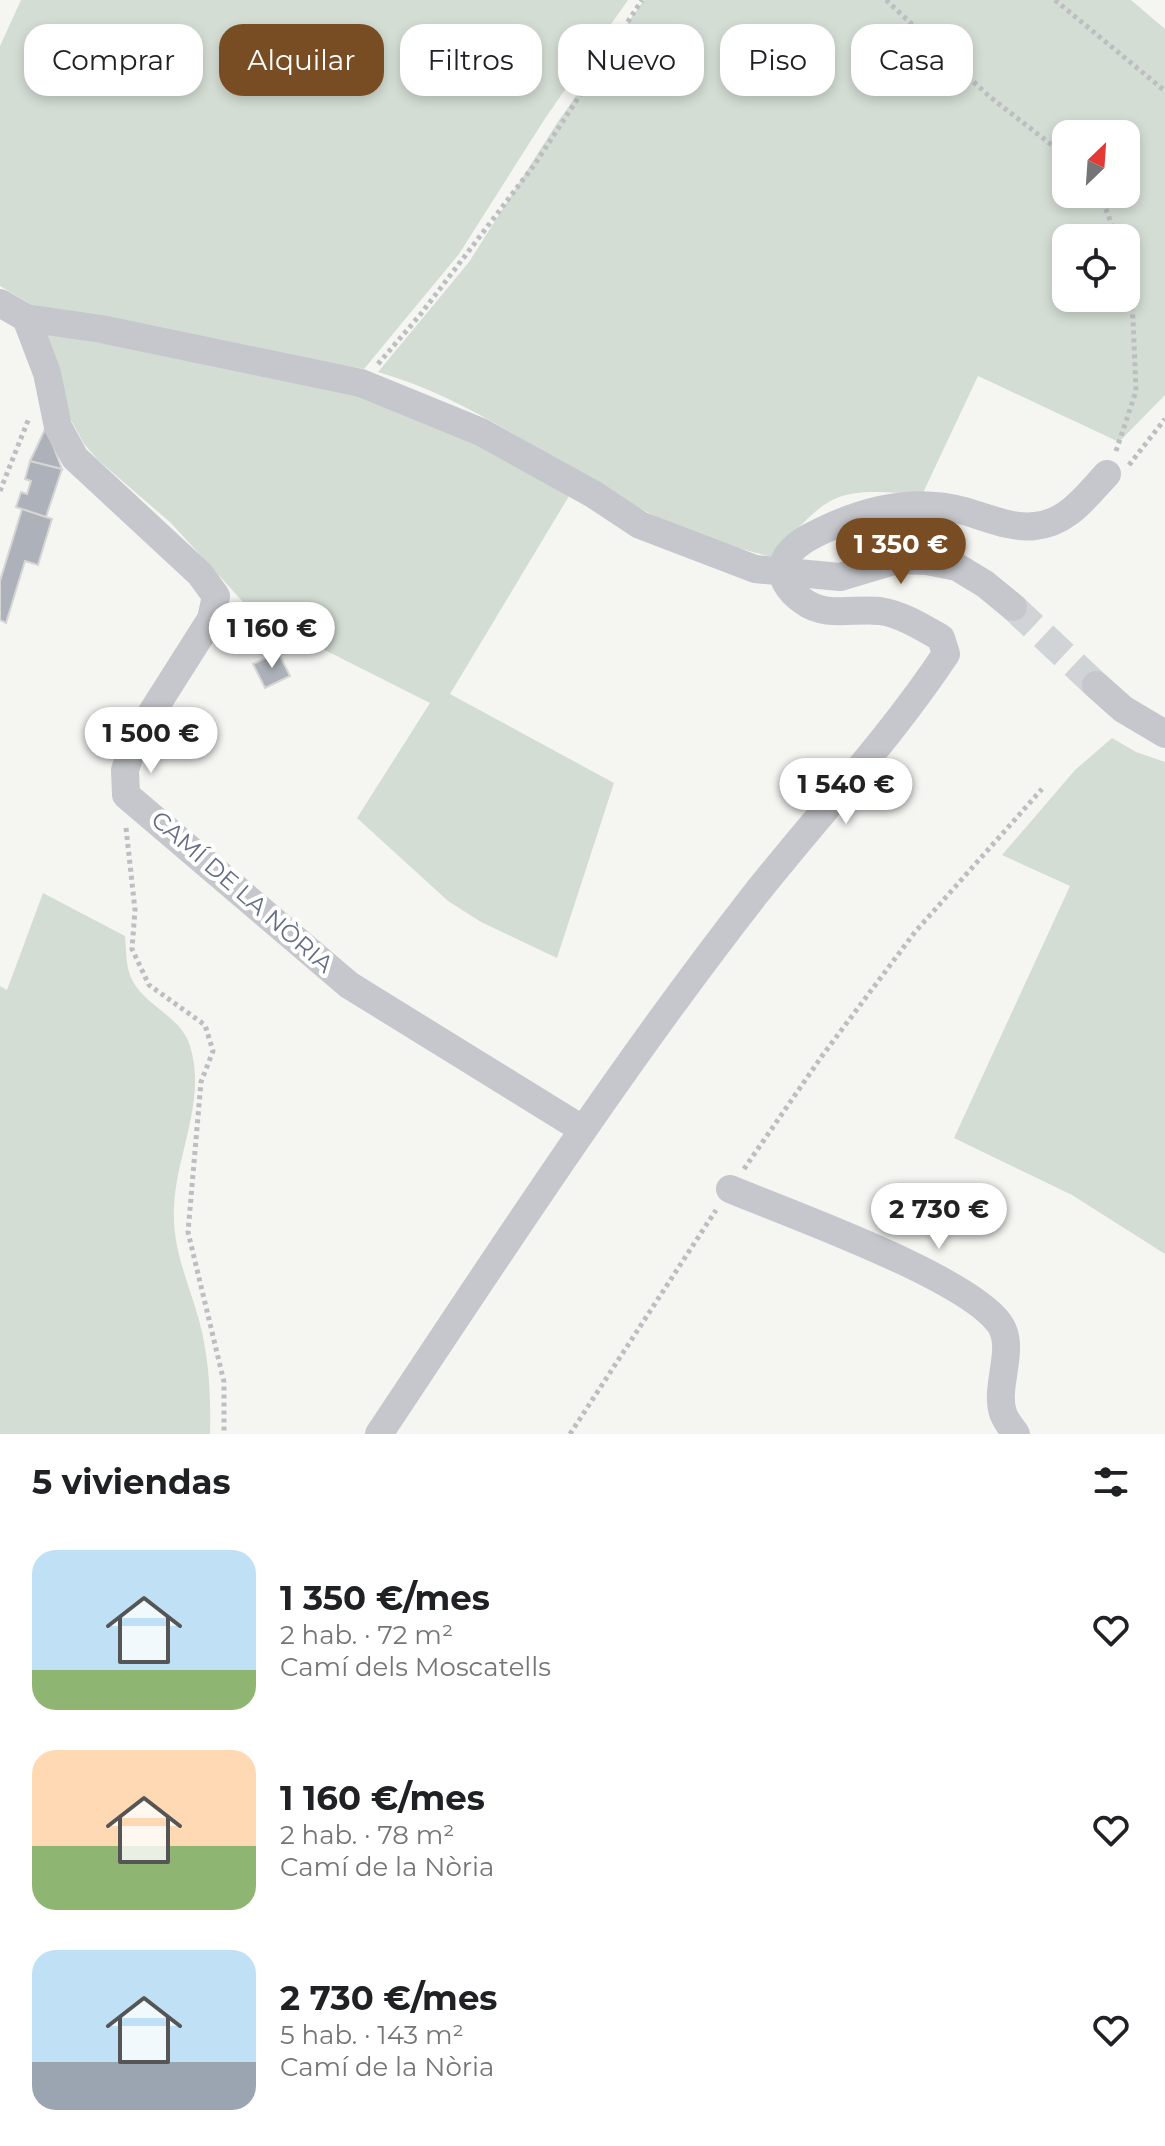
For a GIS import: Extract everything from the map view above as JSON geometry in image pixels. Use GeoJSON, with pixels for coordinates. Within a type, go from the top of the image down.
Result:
{"type":"FeatureCollection","features":[{"type":"Feature","properties":{"kind":"street"},"geometry":{"type":"LineString","coordinates":[[0,303],[26,318],[101,329],[361,383],[481,432],[593,494],[640,525],[755,569],[840,577],[897,560],[927,561],[957,567],[985,584],[1013,607]]}},
{"type":"Feature","properties":{"kind":"street","name":"CAMÍ DE LA NÒRIA"},"geometry":{"type":"LineString","coordinates":[[26,318],[47,373],[58,427],[75,458],[200,574],[216,596],[211,619],[135,739],[125,770],[126,795],[349,985],[582,1129]]}},
{"type":"Feature","properties":{"kind":"street"},"geometry":{"type":"LineString","coordinates":[[379,1434],[582,1129],[754,896],[878,746],[946,654],[941,638],[914,623],[881,611],[824,611],[804,603],[789,589],[782,573],[785,560],[795,547],[862,512],[908,505],[952,508],[1019,526],[1034,527],[1068,515],[1107,474]]}},
{"type":"Feature","properties":{"kind":"street"},"geometry":{"type":"LineString","coordinates":[[1096,685],[1123,709],[1165,734]]}},
{"type":"Feature","properties":{"kind":"street"},"geometry":{"type":"LineString","coordinates":[[730,1189],[904,1263],[980,1306],[1000,1324],[1005,1354],[1002,1413],[1016,1434]]}},
{"type":"Feature","properties":{"kind":"path"},"geometry":{"type":"LineString","coordinates":[[361,383],[420,315],[535,164],[642,0]]}},
{"type":"Feature","properties":{"kind":"path"},"geometry":{"type":"LineString","coordinates":[[886,0],[990,97],[1052,145]]}},
{"type":"Feature","properties":{"kind":"path"},"geometry":{"type":"LineString","coordinates":[[1055,0],[1165,91]]}},
{"type":"Feature","properties":{"kind":"path"},"geometry":{"type":"LineString","coordinates":[[1107,474],[1136,391],[1132,312]]}},
{"type":"Feature","properties":{"kind":"path"},"geometry":{"type":"LineString","coordinates":[[0,491],[29,417]]}},
{"type":"Feature","properties":{"kind":"path"},"geometry":{"type":"LineString","coordinates":[[570,1434],[730,1189],[822,1056],[915,932],[1042,789]]}},
{"type":"Feature","properties":{"kind":"path"},"geometry":{"type":"LineString","coordinates":[[126,795],[126,834],[135,910],[132,949],[149,985],[205,1025],[213,1051],[201,1082],[188,1232],[224,1382],[224,1434]]}},
{"type":"Feature","properties":{"kind":"shaded area"},"geometry":{"type":"Polygon","coordinates":[[[21,0],[628,0],[611,24],[558,24],[558,96],[561,96],[459,254],[364,369],[238,347],[66,310],[35,307],[0,286],[0,46],[21,0]]]}},
{"type":"Feature","properties":{"kind":"shaded area"},"geometry":{"type":"Polygon","coordinates":[[[644,0],[1131,0],[1165,29],[1165,395],[1119,442],[978,376],[922,495],[870,492],[836,499],[808,519],[772,557],[680,528],[631,504],[454,402],[378,372],[469,262],[576,96],[704,96],[704,24],[627,24],[644,0]]]}},
{"type":"Feature","properties":{"kind":"shaded area"},"geometry":{"type":"Polygon","coordinates":[[[46,333],[366,392],[427,416],[569,496],[450,694],[614,783],[557,958],[481,922],[448,901],[357,818],[430,703],[277,626],[244,603],[171,523],[98,460],[84,444],[67,413],[46,333]]]}},
{"type":"Feature","properties":{"kind":"shaded area"},"geometry":{"type":"Polygon","coordinates":[[[1112,738],[1136,752],[1165,762],[1165,1254],[1072,1195],[954,1138],[1070,886],[1002,855],[1075,770],[1112,738]]]}},
{"type":"Feature","properties":{"kind":"shaded area"},"geometry":{"type":"Polygon","coordinates":[[[43,893],[125,936],[128,968],[134,983],[178,1026],[190,1046],[195,1086],[176,1188],[174,1223],[178,1251],[205,1348],[210,1391],[210,1434],[0,1434],[0,986],[7,990],[43,893]]]}},
{"type":"Feature","properties":{"kind":"building"},"geometry":{"type":"Polygon","coordinates":[[[46,427],[62,469],[30,461],[46,427]]]}},
{"type":"Feature","properties":{"kind":"building"},"geometry":{"type":"Polygon","coordinates":[[[30,461],[62,469],[46,517],[16,507],[21,492],[27,494],[31,481],[25,479],[30,461]]]}},
{"type":"Feature","properties":{"kind":"building"},"geometry":{"type":"Polygon","coordinates":[[[22,509],[52,519],[38,565],[25,561],[6,623],[0,620],[0,581],[22,509]]]}},
{"type":"Feature","properties":{"kind":"building"},"geometry":{"type":"Polygon","coordinates":[[[278,652],[290,676],[265,688],[253,664],[278,652]]]}},
{"type":"Feature","properties":{"kind":"tunnel"},"geometry":{"type":"LineString","coordinates":[[1013,607],[1096,685]]}}]}
